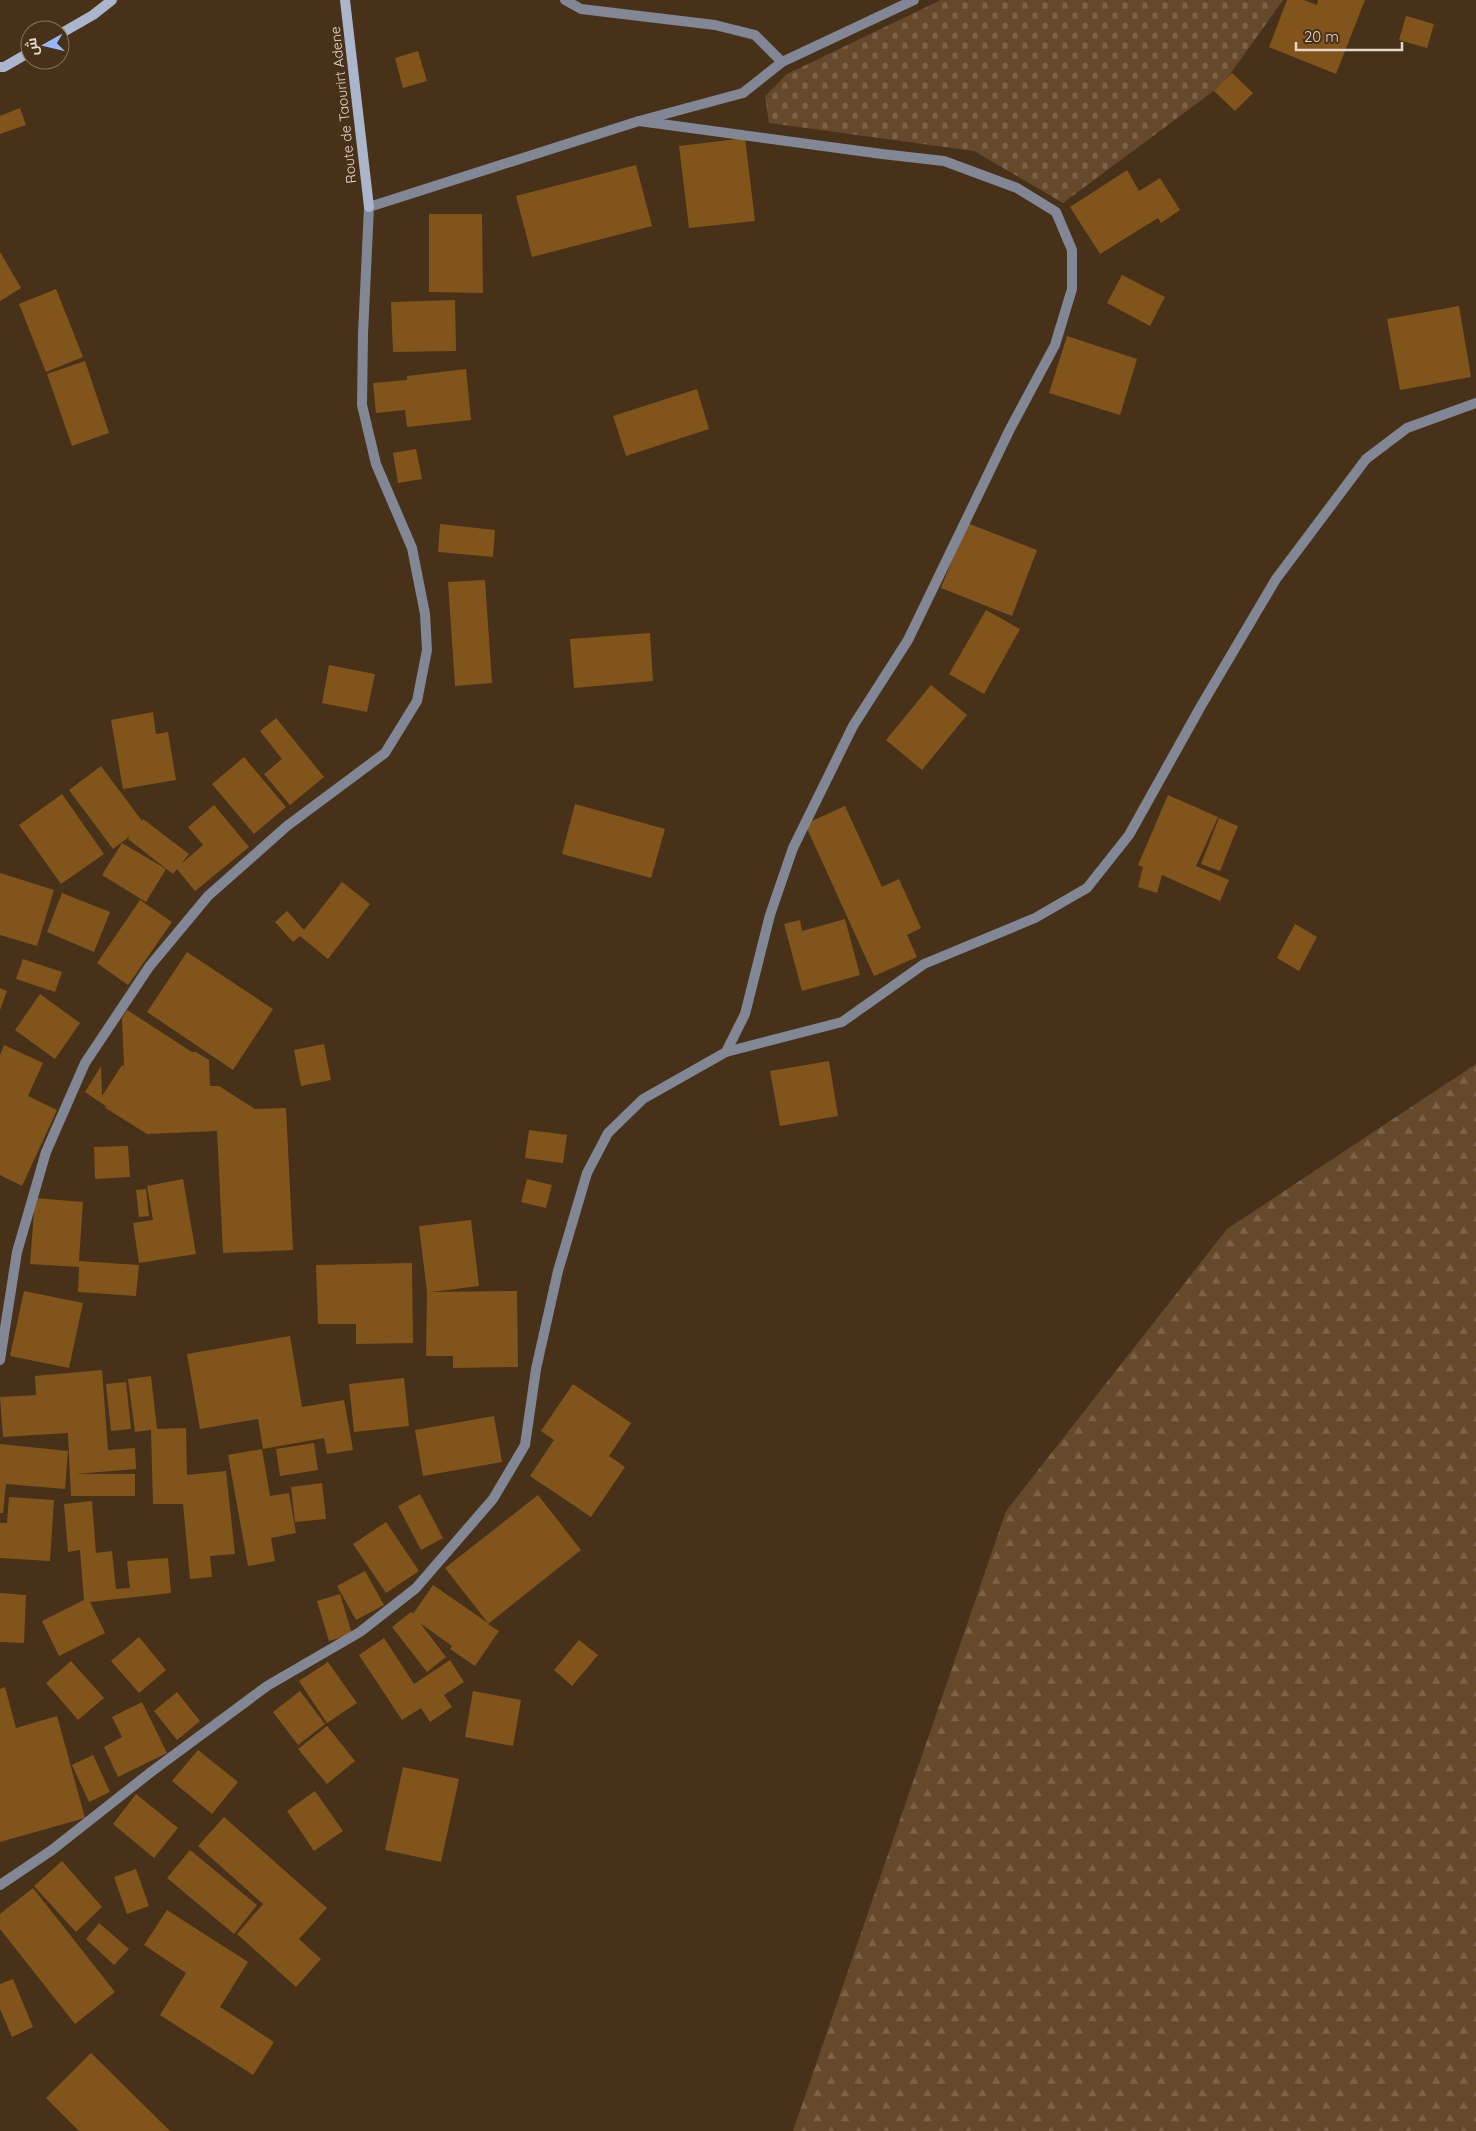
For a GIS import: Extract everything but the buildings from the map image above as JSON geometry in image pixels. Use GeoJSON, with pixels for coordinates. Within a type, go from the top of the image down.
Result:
{"type":"FeatureCollection","features":[{"type":"Feature","properties":{"kind":"street"},"geometry":{"type":"LineString","coordinates":[[70,28],[93,15],[112,0]]}},
{"type":"Feature","properties":{"kind":"street","name":"Route de Taourirt Adene"},"geometry":{"type":"LineString","coordinates":[[345,0],[369,207]]}},
{"type":"Feature","properties":{"kind":"street"},"geometry":{"type":"LineString","coordinates":[[565,0],[581,9],[715,25],[755,34],[782,62]]}},
{"type":"Feature","properties":{"kind":"street"},"geometry":{"type":"LineString","coordinates":[[0,1360],[18,1252],[46,1152],[85,1063],[149,967],[208,896],[287,826],[386,753],[417,701],[427,650],[423,605],[412,548],[376,464],[362,406],[363,334],[369,207],[639,121],[743,93],[782,62],[914,0]]}},
{"type":"Feature","properties":{"kind":"street"},"geometry":{"type":"LineString","coordinates":[[0,67],[4,67],[20,58]]}},
{"type":"Feature","properties":{"kind":"street"},"geometry":{"type":"LineString","coordinates":[[639,121],[944,161],[1017,188],[1056,212],[1072,250],[1072,289],[1056,345],[1010,429],[908,640],[854,726],[793,848],[770,916],[745,1014],[726,1052]]}},
{"type":"Feature","properties":{"kind":"street"},"geometry":{"type":"LineString","coordinates":[[0,1885],[52,1850],[151,1772],[267,1686],[360,1632],[416,1588],[493,1499],[525,1445],[536,1369],[558,1271],[587,1173],[608,1133],[643,1099],[726,1052],[842,1022],[924,964],[1035,918],[1087,888],[1129,836],[1201,706],[1276,579],[1366,459],[1407,428],[1476,403]]}},
{"type":"Feature","properties":{"kind":"green space"},"geometry":{"type":"Polygon","coordinates":[[[941,0],[1283,0],[1223,84],[1063,203],[974,151],[769,123],[765,96],[787,74],[941,0]]]}},
{"type":"Feature","properties":{"kind":"green space"},"geometry":{"type":"Polygon","coordinates":[[[1476,1064],[1476,2131],[793,2131],[1006,1511],[1227,1229],[1476,1064]]]}}]}
